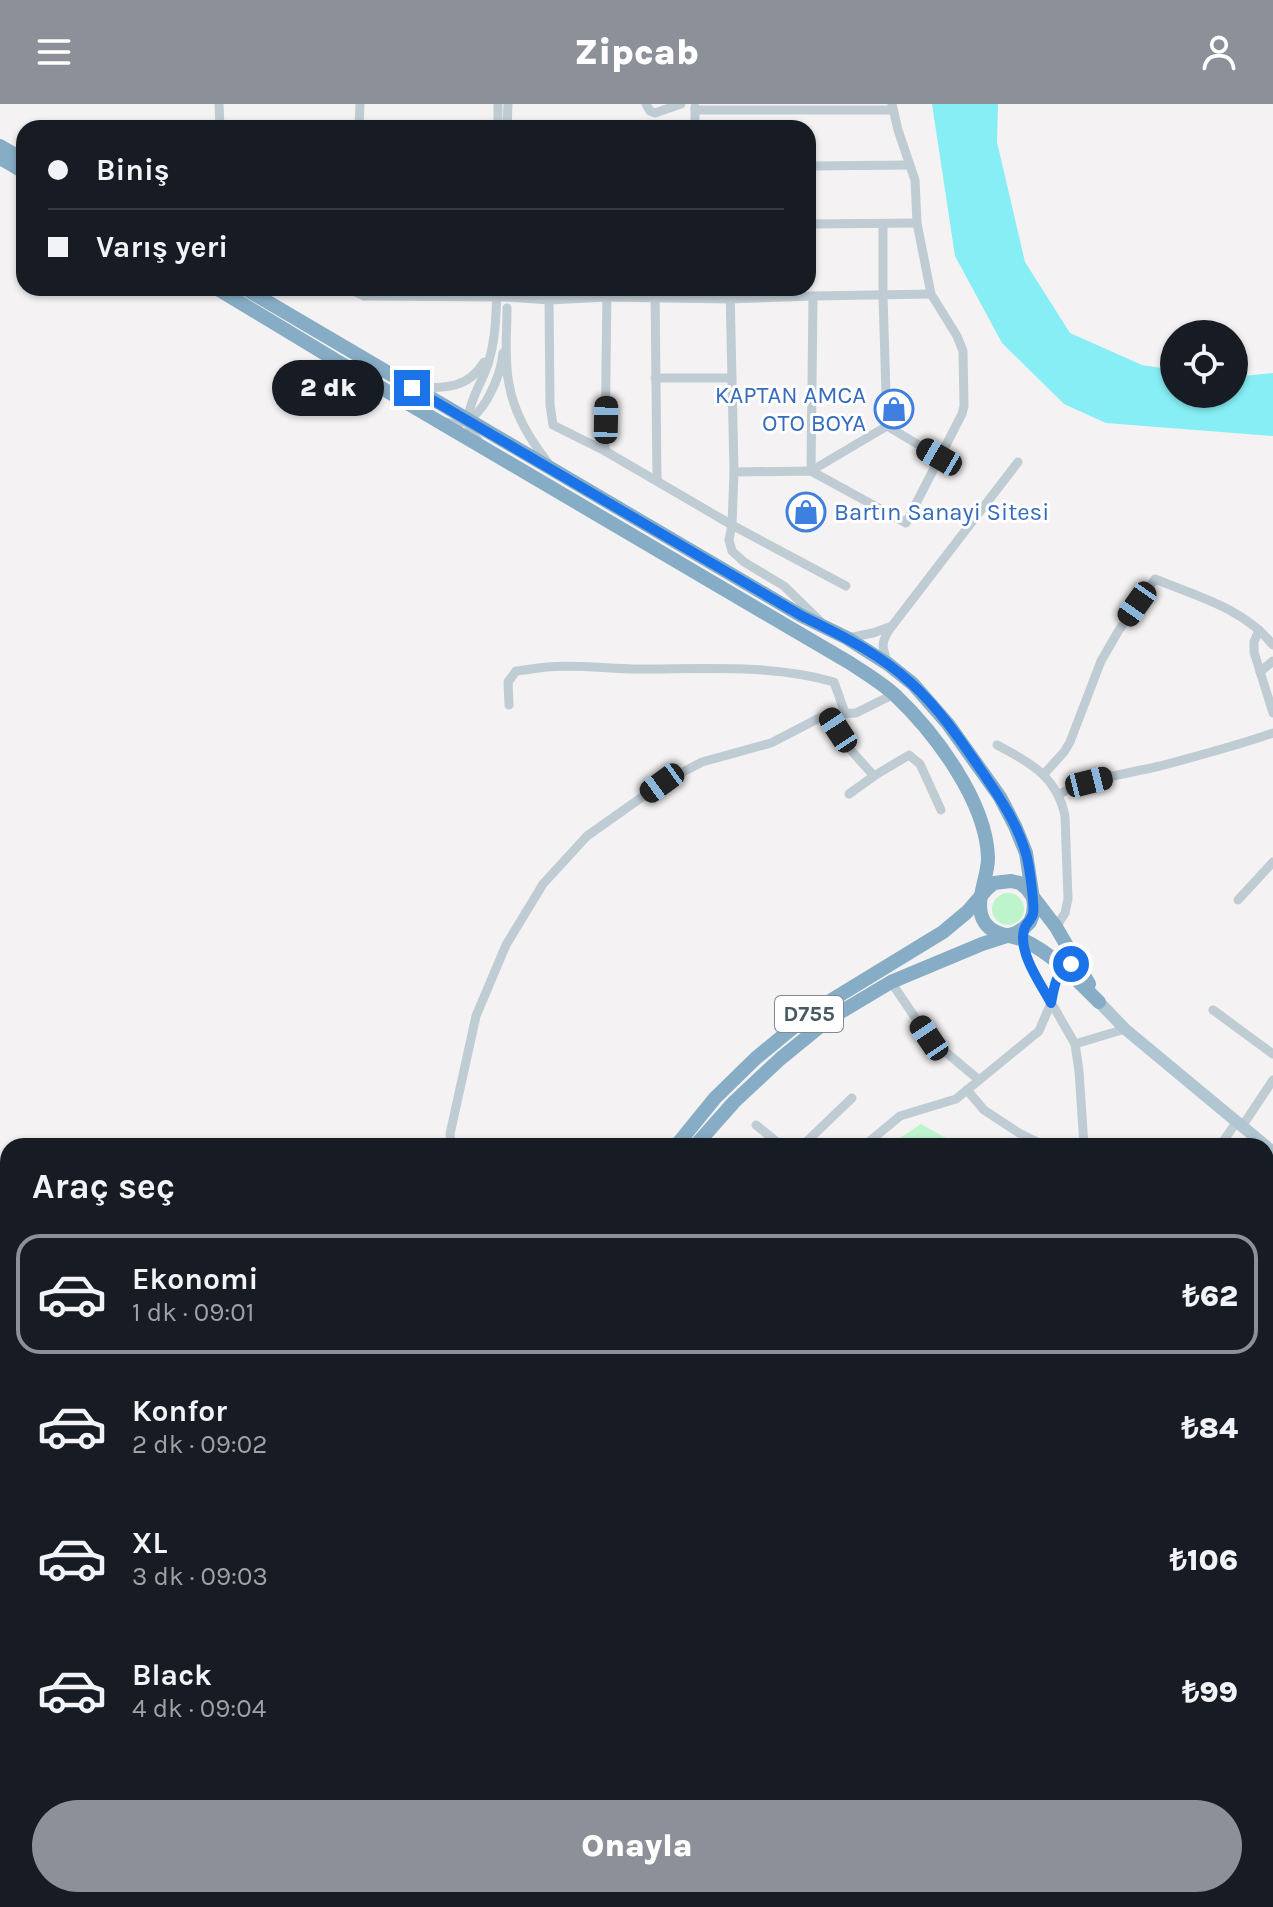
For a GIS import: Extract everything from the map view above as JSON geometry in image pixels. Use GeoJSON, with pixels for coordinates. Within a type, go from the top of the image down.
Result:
{"type":"FeatureCollection","features":[{"type":"Feature","properties":{"kind":"highway"},"geometry":{"type":"LineString","coordinates":[[229,296],[850,663],[894,694],[949,760],[981,817],[988,861],[980,905],[984,922],[999,933],[1024,934],[1099,1002]]}},
{"type":"Feature","properties":{"kind":"highway"},"geometry":{"type":"LineString","coordinates":[[257,296],[802,616],[847,638],[913,684],[948,724],[1000,797],[1015,826],[1026,853],[1033,914],[1024,934]]}},
{"type":"Feature","properties":{"kind":"highway"},"geometry":{"type":"LineString","coordinates":[[982,896],[994,883],[1020,883],[1056,927],[1068,972]]}},
{"type":"Feature","properties":{"kind":"highway","name":"D755"},"geometry":{"type":"LineString","coordinates":[[682,1138],[715,1098],[756,1058],[812,1012],[943,932],[982,896]]}},
{"type":"Feature","properties":{"kind":"highway","name":"D755"},"geometry":{"type":"LineString","coordinates":[[702,1138],[734,1102],[829,1019],[891,982],[1008,934]]}},
{"type":"Feature","properties":{"kind":"main road"},"geometry":{"type":"LineString","coordinates":[[1099,1002],[1125,1029],[1257,1138]]}},
{"type":"Feature","properties":{"kind":"street"},"geometry":{"type":"LineString","coordinates":[[646,104],[655,113],[681,104]]}},
{"type":"Feature","properties":{"kind":"street"},"geometry":{"type":"LineString","coordinates":[[695,107],[892,107],[915,180],[917,223],[931,294],[963,351],[962,414],[906,523],[811,471],[734,472]]}},
{"type":"Feature","properties":{"kind":"street"},"geometry":{"type":"LineString","coordinates":[[816,166],[908,165]]}},
{"type":"Feature","properties":{"kind":"street"},"geometry":{"type":"LineString","coordinates":[[816,224],[917,223]]}},
{"type":"Feature","properties":{"kind":"street"},"geometry":{"type":"LineString","coordinates":[[883,224],[887,426]]}},
{"type":"Feature","properties":{"kind":"street"},"geometry":{"type":"LineString","coordinates":[[692,296],[730,299],[931,294]]}},
{"type":"Feature","properties":{"kind":"street"},"geometry":{"type":"LineString","coordinates":[[487,450],[470,430],[467,421],[492,349],[501,296]]}},
{"type":"Feature","properties":{"kind":"street"},"geometry":{"type":"LineString","coordinates":[[503,296],[507,308],[508,382],[514,406],[529,437],[555,472]]}},
{"type":"Feature","properties":{"kind":"street"},"geometry":{"type":"LineString","coordinates":[[522,296],[549,300],[573,296]]}},
{"type":"Feature","properties":{"kind":"street"},"geometry":{"type":"LineString","coordinates":[[605,451],[607,296]]}},
{"type":"Feature","properties":{"kind":"street"},"geometry":{"type":"LineString","coordinates":[[654,296],[657,481]]}},
{"type":"Feature","properties":{"kind":"street"},"geometry":{"type":"LineString","coordinates":[[811,471],[813,296]]}},
{"type":"Feature","properties":{"kind":"street"},"geometry":{"type":"LineString","coordinates":[[730,299],[734,472],[729,540],[732,551],[744,562],[784,586],[828,629]]}},
{"type":"Feature","properties":{"kind":"street"},"geometry":{"type":"LineString","coordinates":[[549,300],[553,425],[846,586]]}},
{"type":"Feature","properties":{"kind":"street"},"geometry":{"type":"LineString","coordinates":[[438,422],[458,424],[467,421],[481,409],[502,361],[507,308]]}},
{"type":"Feature","properties":{"kind":"street"},"geometry":{"type":"LineString","coordinates":[[412,388],[445,388],[463,382],[478,372],[492,349]]}},
{"type":"Feature","properties":{"kind":"street"},"geometry":{"type":"LineString","coordinates":[[655,378],[732,378]]}},
{"type":"Feature","properties":{"kind":"street"},"geometry":{"type":"LineString","coordinates":[[887,426],[939,457]]}},
{"type":"Feature","properties":{"kind":"street"},"geometry":{"type":"LineString","coordinates":[[811,471],[887,426]]}},
{"type":"Feature","properties":{"kind":"street"},"geometry":{"type":"LineString","coordinates":[[888,664],[883,639],[1018,462]]}},
{"type":"Feature","properties":{"kind":"street"},"geometry":{"type":"LineString","coordinates":[[1044,774],[1070,742],[1101,661],[1155,579],[1226,607],[1259,630],[1273,645]]}},
{"type":"Feature","properties":{"kind":"street"},"geometry":{"type":"LineString","coordinates":[[847,638],[892,626]]}},
{"type":"Feature","properties":{"kind":"street"},"geometry":{"type":"LineString","coordinates":[[1259,630],[1253,647],[1273,713]]}},
{"type":"Feature","properties":{"kind":"street"},"geometry":{"type":"LineString","coordinates":[[1260,672],[1273,661]]}},
{"type":"Feature","properties":{"kind":"street"},"geometry":{"type":"LineString","coordinates":[[509,705],[508,682],[516,671],[566,666],[727,669],[806,674],[834,682],[845,713]]}},
{"type":"Feature","properties":{"kind":"street"},"geometry":{"type":"LineString","coordinates":[[450,1138],[476,1016],[506,945],[543,884],[587,836],[662,783],[702,762],[771,743],[827,714],[856,713],[894,694]]}},
{"type":"Feature","properties":{"kind":"street"},"geometry":{"type":"LineString","coordinates":[[827,714],[848,747],[874,776]]}},
{"type":"Feature","properties":{"kind":"street"},"geometry":{"type":"LineString","coordinates":[[1059,794],[1089,782],[1273,733]]}},
{"type":"Feature","properties":{"kind":"street"},"geometry":{"type":"LineString","coordinates":[[997,745],[1044,774],[1059,794],[1065,816],[1068,899],[1065,913],[1056,927]]}},
{"type":"Feature","properties":{"kind":"street"},"geometry":{"type":"LineString","coordinates":[[849,794],[909,755],[920,764],[941,810]]}},
{"type":"Feature","properties":{"kind":"street"},"geometry":{"type":"LineString","coordinates":[[1238,900],[1273,862]]}},
{"type":"Feature","properties":{"kind":"street"},"geometry":{"type":"LineString","coordinates":[[1024,934],[1032,969],[1075,1044],[1083,1138]]}},
{"type":"Feature","properties":{"kind":"street"},"geometry":{"type":"LineString","coordinates":[[874,1138],[900,1116],[956,1099],[1039,1031],[1051,1003],[1055,983],[1068,972]]}},
{"type":"Feature","properties":{"kind":"street"},"geometry":{"type":"LineString","coordinates":[[891,982],[929,1038],[979,1080]]}},
{"type":"Feature","properties":{"kind":"street"},"geometry":{"type":"LineString","coordinates":[[1213,1010],[1273,1054]]}},
{"type":"Feature","properties":{"kind":"street"},"geometry":{"type":"LineString","coordinates":[[1075,1044],[1125,1029]]}},
{"type":"Feature","properties":{"kind":"street"},"geometry":{"type":"LineString","coordinates":[[1227,1138],[1273,1080]]}},
{"type":"Feature","properties":{"kind":"street"},"geometry":{"type":"LineString","coordinates":[[967,1090],[984,1110],[1029,1138]]}},
{"type":"Feature","properties":{"kind":"street"},"geometry":{"type":"LineString","coordinates":[[810,1138],[852,1098]]}},
{"type":"Feature","properties":{"kind":"street"},"geometry":{"type":"LineString","coordinates":[[756,1125],[772,1138]]}},
{"type":"Feature","properties":{"kind":"green space"},"geometry":{"type":"Polygon","coordinates":[[[1008,893],[1020,897],[1024,909],[1020,921],[1008,925],[996,921],[992,909],[996,897],[1008,893]]]}},
{"type":"Feature","properties":{"kind":"green space"},"geometry":{"type":"Polygon","coordinates":[[[921,1124],[946,1138],[900,1138],[921,1124]]]}},
{"type":"Feature","properties":{"kind":"water"},"geometry":{"type":"Polygon","coordinates":[[[932,104],[998,104],[997,142],[1025,262],[1070,333],[1142,365],[1160,368],[1160,408],[1248,408],[1248,376],[1273,373],[1273,436],[1106,423],[1064,404],[1002,343],[955,256],[932,104]]]}},
{"type":"Feature","properties":{"kind":"place","name":"KAPTAN AMCA OTO BOYA"},"geometry":{"type":"Point","coordinates":[894,409]}},
{"type":"Feature","properties":{"kind":"place","name":"Bartın Sanayi Sitesi"},"geometry":{"type":"Point","coordinates":[806,512]}},
{"type":"Feature","properties":{"kind":"route"},"geometry":{"type":"LineString","coordinates":[[412,388],[802,616],[847,638],[913,684],[977,764],[1015,826],[1026,853],[1034,905],[1030,922],[1024,928],[1027,956],[1051,1003],[1058,976],[1066,964],[1071,964]]}}]}
